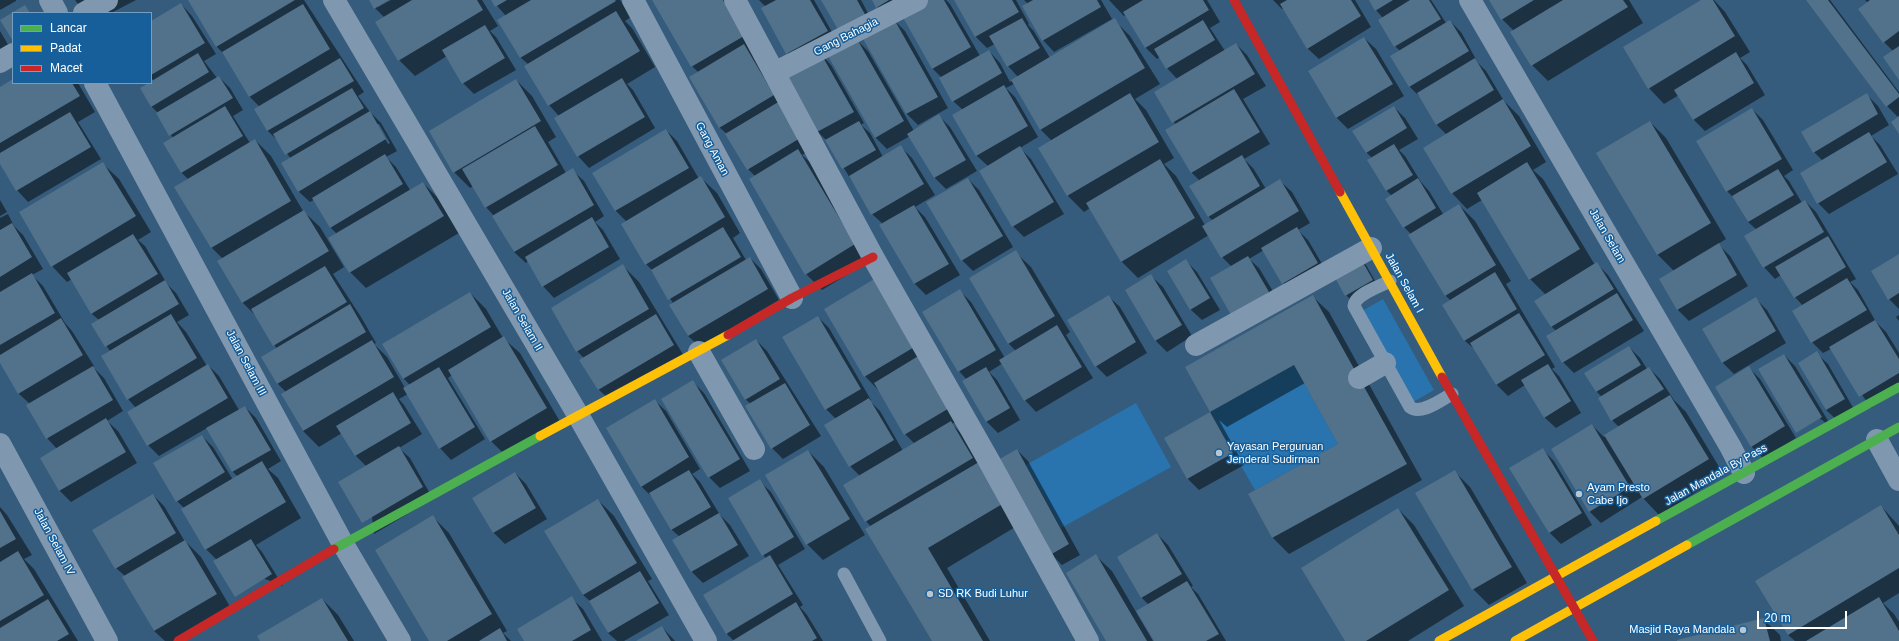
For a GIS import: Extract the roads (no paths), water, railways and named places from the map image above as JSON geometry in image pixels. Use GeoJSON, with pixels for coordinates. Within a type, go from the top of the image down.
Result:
{"type":"FeatureCollection","features":[{"type":"Feature","properties":{"kind":"street"},"geometry":{"type":"LineString","coordinates":[[50,0],[56,12]]}},
{"type":"Feature","properties":{"kind":"street"},"geometry":{"type":"LineString","coordinates":[[86,12],[107,0]]}},
{"type":"Feature","properties":{"kind":"street","name":"Jalan Selam II"},"geometry":{"type":"LineString","coordinates":[[334,0],[578,415],[706,641]]}},
{"type":"Feature","properties":{"kind":"street","name":"Gang Aman"},"geometry":{"type":"LineString","coordinates":[[633,0],[792,298]]}},
{"type":"Feature","properties":{"kind":"street"},"geometry":{"type":"LineString","coordinates":[[735,0],[873,257],[989,461],[1088,641]]}},
{"type":"Feature","properties":{"kind":"street","name":"Gang Bahagia"},"geometry":{"type":"LineString","coordinates":[[774,73],[917,0]]}},
{"type":"Feature","properties":{"kind":"street","name":"Jalan Selam I"},"geometry":{"type":"LineString","coordinates":[[1234,0],[1452,394],[1593,641]]}},
{"type":"Feature","properties":{"kind":"street","name":"Jalan Selam"},"geometry":{"type":"LineString","coordinates":[[1470,0],[1730,446],[1744,473]]}},
{"type":"Feature","properties":{"kind":"street"},"geometry":{"type":"LineString","coordinates":[[0,62],[12,55]]}},
{"type":"Feature","properties":{"kind":"street","name":"Jalan Selam III"},"geometry":{"type":"LineString","coordinates":[[96,84],[343,544],[400,641]]}},
{"type":"Feature","properties":{"kind":"street"},"geometry":{"type":"LineString","coordinates":[[1196,345],[1371,248]]}},
{"type":"Feature","properties":{"kind":"street"},"geometry":{"type":"LineString","coordinates":[[178,641],[343,544],[578,415],[699,352],[792,298],[873,257]]}},
{"type":"Feature","properties":{"kind":"street"},"geometry":{"type":"LineString","coordinates":[[699,352],[754,449]]}},
{"type":"Feature","properties":{"kind":"street"},"geometry":{"type":"LineString","coordinates":[[1359,378],[1385,363]]}},
{"type":"Feature","properties":{"kind":"street","name":"Jalan Mandala By Pass"},"geometry":{"type":"LineString","coordinates":[[1439,641],[1899,387]]}},
{"type":"Feature","properties":{"kind":"street"},"geometry":{"type":"LineString","coordinates":[[1516,641],[1899,427]]}},
{"type":"Feature","properties":{"kind":"street"},"geometry":{"type":"LineString","coordinates":[[1877,440],[1899,480]]}},
{"type":"Feature","properties":{"kind":"street","name":"Jalan Selam IV"},"geometry":{"type":"LineString","coordinates":[[0,444],[107,641]]}},
{"type":"Feature","properties":{"kind":"lane"},"geometry":{"type":"LineString","coordinates":[[1390,282],[1359,297],[1354,306],[1385,363],[1413,410],[1420,410],[1452,394]]}},
{"type":"Feature","properties":{"kind":"lane"},"geometry":{"type":"LineString","coordinates":[[844,574],[880,641]]}},
{"type":"Feature","properties":{"kind":"place","name":"Yayasan Perguruan Jenderal Sudirman"},"geometry":{"type":"Point","coordinates":[1219,453]}},
{"type":"Feature","properties":{"kind":"place","name":"Ayam Presto Cabe Ijo"},"geometry":{"type":"Point","coordinates":[1579,494]}},
{"type":"Feature","properties":{"kind":"place","name":"SD RK Budi Luhur"},"geometry":{"type":"Point","coordinates":[930,594]}},
{"type":"Feature","properties":{"kind":"place","name":"Masjid Raya Mandala"},"geometry":{"type":"Point","coordinates":[1743,630]}}]}
